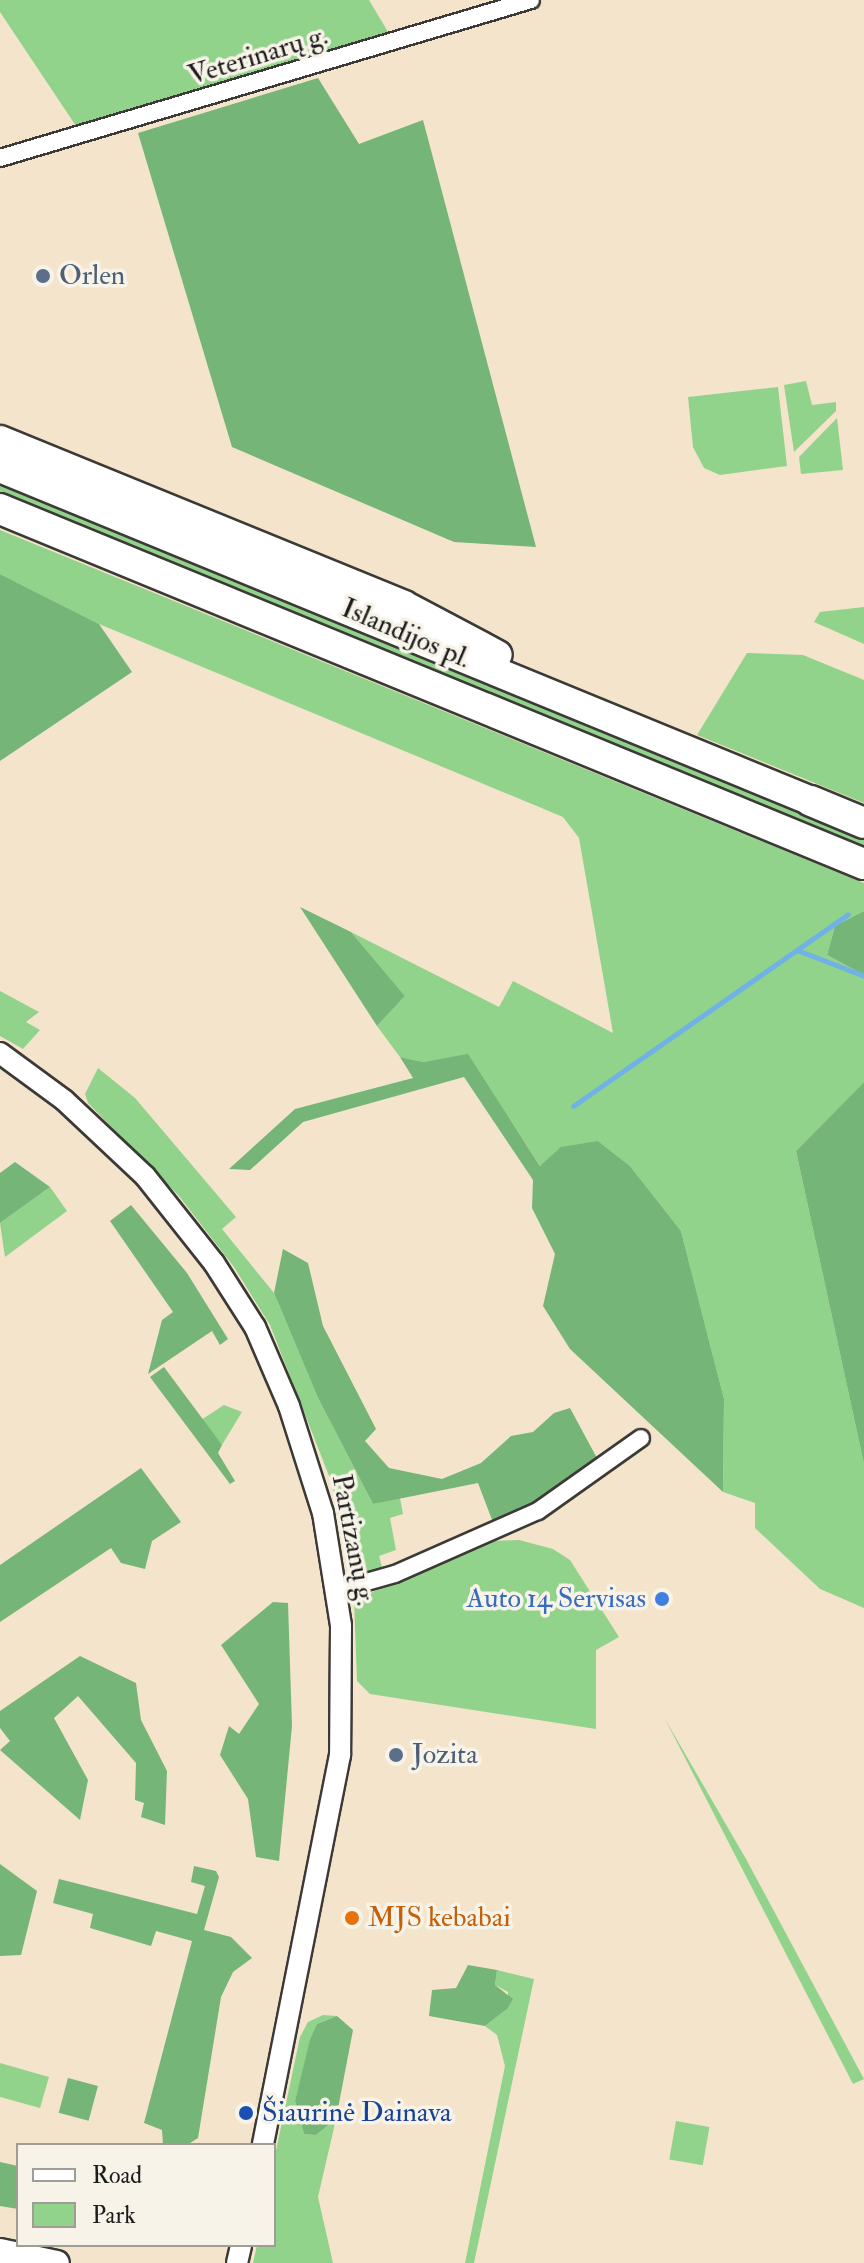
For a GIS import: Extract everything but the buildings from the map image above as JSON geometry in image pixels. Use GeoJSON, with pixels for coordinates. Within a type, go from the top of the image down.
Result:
{"type":"FeatureCollection","features":[{"type":"Feature","properties":{"kind":"highway"},"geometry":{"type":"LineString","coordinates":[[0,440],[404,605],[652,736]]}},
{"type":"Feature","properties":{"kind":"highway","name":"Islandijos pl."},"geometry":{"type":"LineString","coordinates":[[0,468],[811,801]]}},
{"type":"Feature","properties":{"kind":"highway","name":"Islandijos pl."},"geometry":{"type":"LineString","coordinates":[[0,509],[864,864]]}},
{"type":"Feature","properties":{"kind":"highway"},"geometry":{"type":"LineString","coordinates":[[811,801],[864,823]]}},
{"type":"Feature","properties":{"kind":"main road"},"geometry":{"type":"LineString","coordinates":[[0,2251],[57,2263]]}},
{"type":"Feature","properties":{"kind":"street","name":"Veterinarų g."},"geometry":{"type":"LineString","coordinates":[[0,158],[82,138],[531,0]]}},
{"type":"Feature","properties":{"kind":"street","name":"Partizanų g."},"geometry":{"type":"LineString","coordinates":[[0,1053],[64,1100],[145,1176],[207,1253],[255,1327],[307,1458],[338,1590],[343,1663],[340,1755],[263,2143]]}},
{"type":"Feature","properties":{"kind":"street"},"geometry":{"type":"LineString","coordinates":[[338,1590],[395,1574],[538,1511],[641,1438]]}},
{"type":"Feature","properties":{"kind":"green space"},"geometry":{"type":"Polygon","coordinates":[[[0,0],[369,0],[388,32],[78,129],[0,12],[0,0]]]}},
{"type":"Feature","properties":{"kind":"green space"},"geometry":{"type":"Polygon","coordinates":[[[318,78],[359,144],[423,120],[536,547],[454,542],[232,447],[138,133],[318,78]]]}},
{"type":"Feature","properties":{"kind":"green space"},"geometry":{"type":"Polygon","coordinates":[[[806,381],[812,405],[836,402],[836,411],[794,452],[784,385],[806,381]]]}},
{"type":"Feature","properties":{"kind":"green space"},"geometry":{"type":"Polygon","coordinates":[[[778,387],[787,466],[720,475],[704,468],[693,447],[688,397],[778,387]]]}},
{"type":"Feature","properties":{"kind":"green space"},"geometry":{"type":"Polygon","coordinates":[[[837,418],[843,470],[801,474],[799,457],[837,418]]]}},
{"type":"Feature","properties":{"kind":"green space"},"geometry":{"type":"Polygon","coordinates":[[[0,480],[864,834],[864,852],[0,495],[0,480]]]}},
{"type":"Feature","properties":{"kind":"green space"},"geometry":{"type":"Polygon","coordinates":[[[0,530],[864,883],[864,911],[835,926],[827,955],[864,975],[864,1082],[796,1151],[864,1464],[864,1608],[820,1589],[755,1528],[755,1503],[723,1492],[724,1399],[681,1231],[630,1166],[598,1141],[541,1167],[468,1055],[423,1062],[400,1057],[377,1026],[405,996],[351,932],[499,1007],[513,981],[613,1033],[579,838],[563,817],[99,624],[0,574],[0,530]]]}},
{"type":"Feature","properties":{"kind":"green space"},"geometry":{"type":"Polygon","coordinates":[[[0,574],[99,624],[132,672],[0,761],[0,574]]]}},
{"type":"Feature","properties":{"kind":"green space"},"geometry":{"type":"Polygon","coordinates":[[[864,607],[864,644],[814,622],[820,612],[864,607]]]}},
{"type":"Feature","properties":{"kind":"green space"},"geometry":{"type":"Polygon","coordinates":[[[747,653],[803,655],[864,680],[864,803],[697,735],[747,653]]]}},
{"type":"Feature","properties":{"kind":"green space"},"geometry":{"type":"Polygon","coordinates":[[[300,907],[351,932],[405,996],[377,1026],[300,907]]]}},
{"type":"Feature","properties":{"kind":"green space"},"geometry":{"type":"Polygon","coordinates":[[[864,911],[864,975],[827,955],[835,926],[864,911]]]}},
{"type":"Feature","properties":{"kind":"green space"},"geometry":{"type":"Polygon","coordinates":[[[0,991],[39,1012],[26,1022],[40,1030],[23,1049],[0,1036],[0,991]]]}},
{"type":"Feature","properties":{"kind":"green space"},"geometry":{"type":"Polygon","coordinates":[[[468,1054],[540,1166],[561,1147],[598,1141],[630,1166],[681,1231],[724,1399],[723,1492],[570,1349],[543,1306],[555,1254],[532,1208],[533,1180],[464,1077],[303,1122],[250,1170],[229,1169],[295,1109],[413,1078],[400,1057],[423,1062],[468,1054]]]}},
{"type":"Feature","properties":{"kind":"green space"},"geometry":{"type":"Polygon","coordinates":[[[98,1068],[135,1098],[236,1217],[222,1229],[274,1293],[318,1398],[373,1504],[400,1498],[403,1514],[390,1518],[396,1550],[379,1556],[383,1571],[362,1580],[351,1573],[331,1481],[270,1325],[234,1267],[179,1196],[88,1103],[85,1094],[98,1068]]]}},
{"type":"Feature","properties":{"kind":"green space"},"geometry":{"type":"Polygon","coordinates":[[[864,1082],[864,1464],[796,1151],[864,1082]]]}},
{"type":"Feature","properties":{"kind":"green space"},"geometry":{"type":"Polygon","coordinates":[[[15,1162],[50,1187],[0,1223],[0,1173],[15,1162]]]}},
{"type":"Feature","properties":{"kind":"green space"},"geometry":{"type":"Polygon","coordinates":[[[50,1187],[67,1211],[5,1257],[0,1223],[50,1187]]]}},
{"type":"Feature","properties":{"kind":"green space"},"geometry":{"type":"Polygon","coordinates":[[[131,1205],[187,1273],[228,1339],[220,1345],[212,1331],[148,1374],[162,1320],[173,1312],[110,1221],[131,1205]]]}},
{"type":"Feature","properties":{"kind":"green space"},"geometry":{"type":"Polygon","coordinates":[[[283,1249],[308,1263],[323,1326],[376,1429],[365,1441],[389,1468],[442,1479],[481,1463],[511,1436],[533,1432],[554,1413],[570,1408],[598,1460],[542,1500],[494,1525],[478,1483],[373,1504],[318,1398],[274,1293],[283,1249]]]}},
{"type":"Feature","properties":{"kind":"green space"},"geometry":{"type":"Polygon","coordinates":[[[164,1367],[222,1445],[218,1453],[235,1481],[230,1484],[150,1377],[164,1367]]]}},
{"type":"Feature","properties":{"kind":"green space"},"geometry":{"type":"Polygon","coordinates":[[[224,1405],[242,1412],[222,1445],[201,1420],[224,1405]]]}},
{"type":"Feature","properties":{"kind":"green space"},"geometry":{"type":"Polygon","coordinates":[[[141,1468],[181,1522],[152,1541],[145,1569],[121,1563],[111,1548],[0,1622],[0,1565],[141,1468]]]}},
{"type":"Feature","properties":{"kind":"green space"},"geometry":{"type":"Polygon","coordinates":[[[519,1540],[553,1549],[570,1560],[619,1637],[596,1650],[596,1729],[370,1694],[357,1681],[354,1600],[491,1541],[519,1540]]]}},
{"type":"Feature","properties":{"kind":"green space"},"geometry":{"type":"Polygon","coordinates":[[[273,1602],[288,1603],[292,1726],[279,1861],[256,1857],[248,1799],[220,1755],[229,1726],[239,1734],[259,1704],[221,1645],[273,1602]]]}},
{"type":"Feature","properties":{"kind":"green space"},"geometry":{"type":"Polygon","coordinates":[[[80,1656],[136,1683],[141,1720],[167,1771],[165,1825],[141,1817],[144,1803],[135,1800],[136,1763],[78,1696],[54,1718],[88,1780],[80,1820],[0,1750],[10,1741],[0,1728],[0,1711],[80,1656]]]}},
{"type":"Feature","properties":{"kind":"green space"},"geometry":{"type":"Polygon","coordinates":[[[665,1719],[746,1859],[864,2079],[853,2084],[665,1719]]]}},
{"type":"Feature","properties":{"kind":"green space"},"geometry":{"type":"Polygon","coordinates":[[[0,1864],[37,1891],[21,1955],[0,1956],[0,1864]]]}},
{"type":"Feature","properties":{"kind":"green space"},"geometry":{"type":"Polygon","coordinates":[[[194,1866],[216,1871],[219,1877],[204,1930],[231,1937],[252,1958],[233,1972],[221,1997],[198,2138],[190,2143],[163,2143],[162,2130],[144,2123],[192,1941],[156,1931],[151,1946],[90,1928],[93,1914],[53,1903],[59,1879],[197,1914],[205,1886],[191,1882],[194,1866]]]}},
{"type":"Feature","properties":{"kind":"green space"},"geometry":{"type":"Polygon","coordinates":[[[468,1965],[497,1970],[495,1985],[513,1999],[507,2009],[485,2026],[429,2016],[432,1990],[456,1988],[468,1965]]]}},
{"type":"Feature","properties":{"kind":"green space"},"geometry":{"type":"Polygon","coordinates":[[[497,1970],[534,1979],[474,2263],[465,2263],[505,2066],[497,2035],[485,2026],[507,2009],[508,1992],[495,1985],[497,1970]]]}},
{"type":"Feature","properties":{"kind":"green space"},"geometry":{"type":"Polygon","coordinates":[[[323,2015],[337,2016],[317,2024],[295,2101],[304,2134],[316,2135],[336,2119],[318,2197],[333,2263],[253,2263],[257,2247],[276,2247],[276,2151],[300,2037],[308,2022],[323,2015]]]}},
{"type":"Feature","properties":{"kind":"green space"},"geometry":{"type":"Polygon","coordinates":[[[337,2016],[353,2030],[336,2119],[316,2135],[304,2134],[295,2101],[310,2040],[317,2024],[337,2016]]]}},
{"type":"Feature","properties":{"kind":"green space"},"geometry":{"type":"Polygon","coordinates":[[[0,2063],[49,2077],[40,2108],[0,2097],[0,2063]]]}},
{"type":"Feature","properties":{"kind":"green space"},"geometry":{"type":"Polygon","coordinates":[[[68,2078],[98,2086],[89,2121],[59,2113],[68,2078]]]}},
{"type":"Feature","properties":{"kind":"green space"},"geometry":{"type":"Polygon","coordinates":[[[676,2121],[709,2127],[703,2165],[669,2159],[676,2121]]]}},
{"type":"Feature","properties":{"kind":"green space"},"geometry":{"type":"Polygon","coordinates":[[[0,2162],[16,2166],[16,2209],[0,2206],[0,2162]]]}},
{"type":"Feature","properties":{"kind":"waterway"},"geometry":{"type":"LineString","coordinates":[[573,1106],[848,914]]}},
{"type":"Feature","properties":{"kind":"waterway"},"geometry":{"type":"LineString","coordinates":[[797,950],[864,976]]}},
{"type":"Feature","properties":{"kind":"place","name":"Orlen"},"geometry":{"type":"Point","coordinates":[43,276]}},
{"type":"Feature","properties":{"kind":"place","name":"Auto 14 Servisas"},"geometry":{"type":"Point","coordinates":[662,1599]}},
{"type":"Feature","properties":{"kind":"place","name":"Jozita"},"geometry":{"type":"Point","coordinates":[396,1755]}},
{"type":"Feature","properties":{"kind":"place","name":"MJS kebabai"},"geometry":{"type":"Point","coordinates":[352,1918]}},
{"type":"Feature","properties":{"kind":"place","name":"Šiaurinė Dainava"},"geometry":{"type":"Point","coordinates":[246,2113]}}]}
